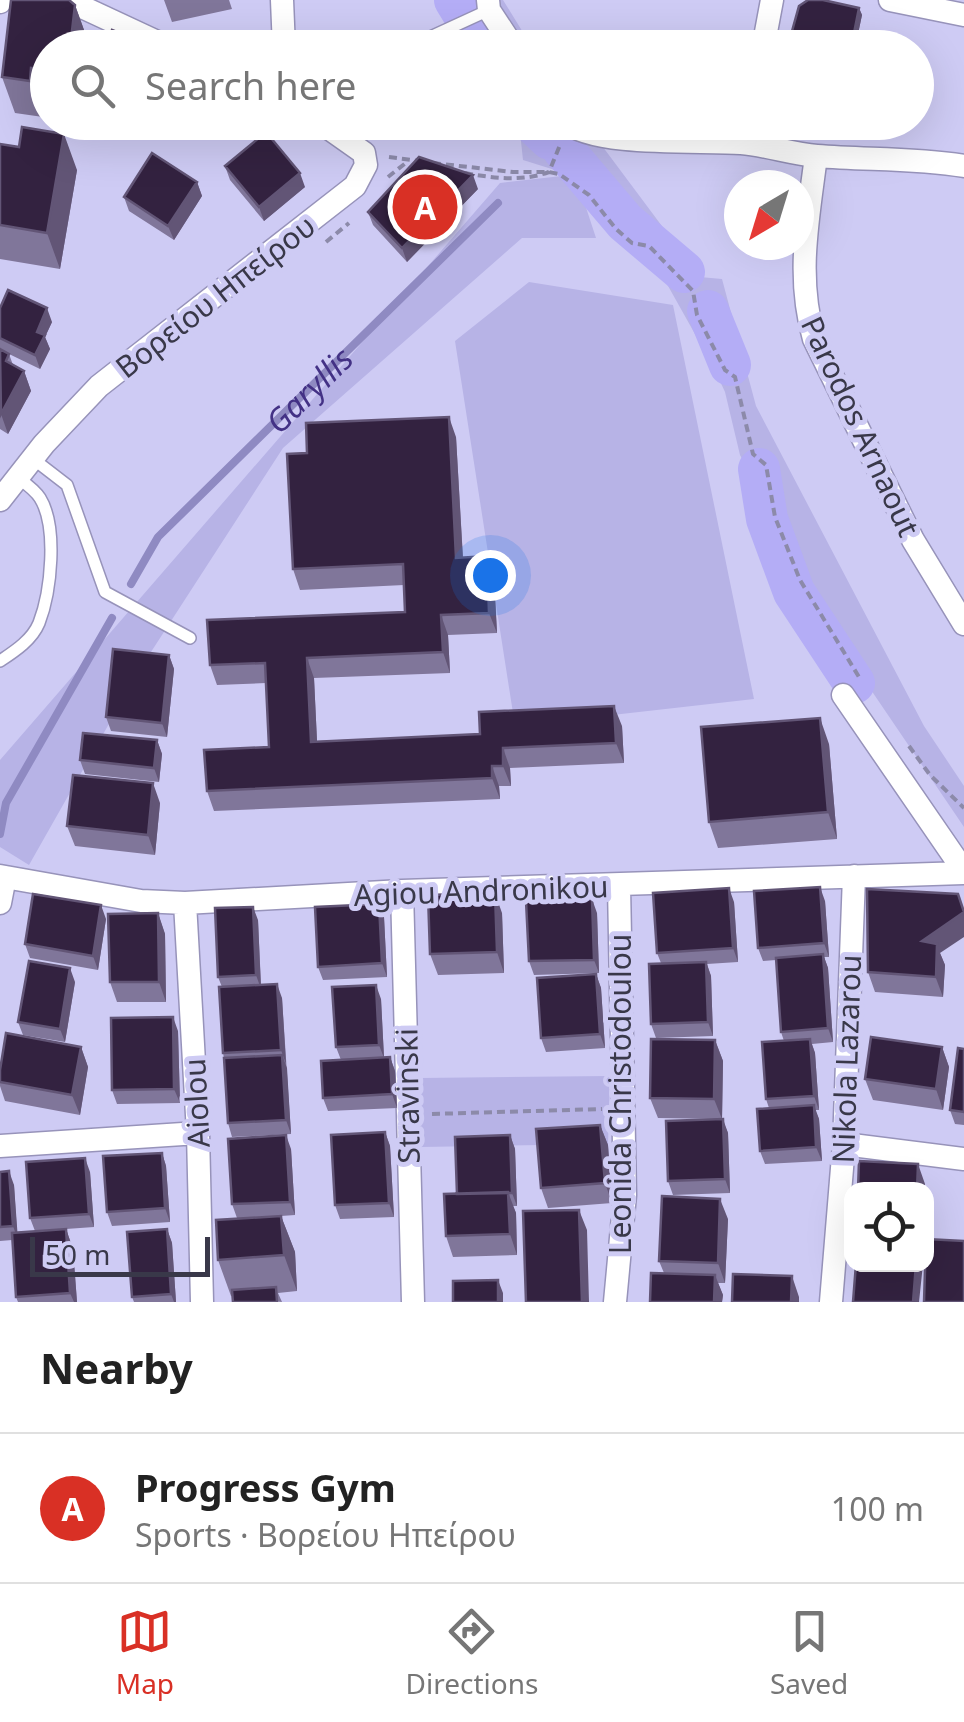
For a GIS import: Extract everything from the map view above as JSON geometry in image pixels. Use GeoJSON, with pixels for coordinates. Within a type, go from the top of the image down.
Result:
{"type":"FeatureCollection","features":[{"type":"Feature","properties":{"kind":"street"},"geometry":{"type":"LineString","coordinates":[[67,0],[131,30]]}},
{"type":"Feature","properties":{"kind":"street"},"geometry":{"type":"LineString","coordinates":[[282,0],[283,30]]}},
{"type":"Feature","properties":{"kind":"street"},"geometry":{"type":"LineString","coordinates":[[766,30],[772,0]]}},
{"type":"Feature","properties":{"kind":"street"},"geometry":{"type":"LineString","coordinates":[[890,0],[964,15]]}},
{"type":"Feature","properties":{"kind":"street"},"geometry":{"type":"LineString","coordinates":[[484,9],[500,30]]}},
{"type":"Feature","properties":{"kind":"street","name":"Βορείου Ηπείρου"},"geometry":{"type":"LineString","coordinates":[[0,500],[17,468],[99,386],[355,186],[366,165],[364,153],[346,140]]}},
{"type":"Feature","properties":{"kind":"street"},"geometry":{"type":"LineString","coordinates":[[767,140],[816,156],[925,160],[964,166]]}},
{"type":"Feature","properties":{"kind":"street","name":"Parodos Arnaout"},"geometry":{"type":"LineString","coordinates":[[816,156],[802,278],[814,339],[913,540],[964,624]]}},
{"type":"Feature","properties":{"kind":"street"},"geometry":{"type":"LineString","coordinates":[[853,688],[964,872]]}},
{"type":"Feature","properties":{"kind":"street","name":"Agiou Andronikou"},"geometry":{"type":"LineString","coordinates":[[2,876],[141,902],[185,904],[402,891],[964,872]]}},
{"type":"Feature","properties":{"kind":"street"},"geometry":{"type":"LineString","coordinates":[[0,903],[2,876]]}},
{"type":"Feature","properties":{"kind":"street","name":"Nikola Lazarou"},"geometry":{"type":"LineString","coordinates":[[830,1302],[844,1144],[854,876]]}},
{"type":"Feature","properties":{"kind":"street","name":"Leonida Christodoulou"},"geometry":{"type":"LineString","coordinates":[[615,1302],[625,1195],[620,886]]}},
{"type":"Feature","properties":{"kind":"street","name":"Stravinski"},"geometry":{"type":"LineString","coordinates":[[402,891],[413,1302]]}},
{"type":"Feature","properties":{"kind":"street","name":"Aiolou"},"geometry":{"type":"LineString","coordinates":[[185,904],[198,1134],[202,1302]]}},
{"type":"Feature","properties":{"kind":"street"},"geometry":{"type":"LineString","coordinates":[[0,1146],[198,1134]]}},
{"type":"Feature","properties":{"kind":"street"},"geometry":{"type":"LineString","coordinates":[[844,1144],[964,1159]]}},
{"type":"Feature","properties":{"kind":"lane"},"geometry":{"type":"LineString","coordinates":[[448,30],[484,9]]}},
{"type":"Feature","properties":{"kind":"lane"},"geometry":{"type":"LineString","coordinates":[[17,468],[68,485],[105,592],[190,638]]}},
{"type":"Feature","properties":{"kind":"lane"},"geometry":{"type":"LineString","coordinates":[[0,661],[20,647],[38,625],[50,565],[46,512],[17,468]]}},
{"type":"Feature","properties":{"kind":"path"},"geometry":{"type":"LineString","coordinates":[[549,172],[558,140]]}},
{"type":"Feature","properties":{"kind":"path"},"geometry":{"type":"LineString","coordinates":[[549,172],[558,140]]}},
{"type":"Feature","properties":{"kind":"path"},"geometry":{"type":"LineString","coordinates":[[410,160],[559,174],[590,194],[616,228],[632,242],[649,246],[693,291],[698,315],[724,370],[736,377],[754,454],[766,465],[775,517],[800,580],[853,688]]}},
{"type":"Feature","properties":{"kind":"path"},"geometry":{"type":"LineString","coordinates":[[908,744],[930,775],[964,808]]}},
{"type":"Feature","properties":{"kind":"path"},"geometry":{"type":"LineString","coordinates":[[407,1115],[624,1108]]}},
{"type":"Feature","properties":{"kind":"shaded area"},"geometry":{"type":"Polygon","coordinates":[[[467,0],[503,0],[522,30],[477,30],[467,0]]]}},
{"type":"Feature","properties":{"kind":"shaded area"},"geometry":{"type":"Polygon","coordinates":[[[521,140],[598,140],[700,277],[722,279],[756,406],[924,726],[964,786],[964,827],[831,631],[740,455],[725,392],[714,368],[644,243],[576,177],[596,238],[522,238],[283,448],[140,669],[29,865],[0,847],[0,760],[500,183],[571,175],[523,160],[521,140]]]}},
{"type":"Feature","properties":{"kind":"shaded area"},"geometry":{"type":"Polygon","coordinates":[[[529,282],[673,305],[754,699],[515,726],[455,341],[529,282]]]}},
{"type":"Feature","properties":{"kind":"shaded area"},"geometry":{"type":"Polygon","coordinates":[[[610,1076],[608,1144],[421,1147],[421,1078],[610,1076]]]}},
{"type":"Feature","properties":{"kind":"building"},"geometry":{"type":"Polygon","coordinates":[[[11,0],[69,0],[75,5],[72,30],[30,30],[30,81],[2,77],[11,0]]]}},
{"type":"Feature","properties":{"kind":"building"},"geometry":{"type":"Polygon","coordinates":[[[808,0],[823,0],[859,8],[855,30],[792,30],[799,6],[808,0]]]}},
{"type":"Feature","properties":{"kind":"building"},"geometry":{"type":"Polygon","coordinates":[[[22,127],[30,128],[30,140],[63,140],[47,233],[0,225],[0,144],[19,147],[22,127]]]}},
{"type":"Feature","properties":{"kind":"building"},"geometry":{"type":"Polygon","coordinates":[[[256,140],[273,140],[300,173],[259,207],[225,166],[256,140]]]}},
{"type":"Feature","properties":{"kind":"building"},"geometry":{"type":"Polygon","coordinates":[[[152,153],[197,182],[168,226],[124,197],[152,153]]]}},
{"type":"Feature","properties":{"kind":"building"},"geometry":{"type":"Polygon","coordinates":[[[419,157],[473,175],[402,248],[368,212],[419,157]]]}},
{"type":"Feature","properties":{"kind":"building"},"geometry":{"type":"Polygon","coordinates":[[[8,290],[47,308],[37,332],[45,335],[35,355],[0,338],[0,308],[8,290]]]}},
{"type":"Feature","properties":{"kind":"building"},"geometry":{"type":"Polygon","coordinates":[[[0,349],[9,354],[6,361],[24,371],[1,414],[0,349]]]}},
{"type":"Feature","properties":{"kind":"building"},"geometry":{"type":"Polygon","coordinates":[[[449,417],[456,558],[487,556],[489,613],[441,615],[443,652],[307,658],[311,742],[480,734],[479,712],[614,706],[616,743],[503,748],[503,766],[492,766],[492,778],[207,791],[204,750],[269,747],[265,663],[210,665],[207,620],[405,612],[403,564],[293,569],[287,454],[307,453],[306,423],[449,417]]]}},
{"type":"Feature","properties":{"kind":"building"},"geometry":{"type":"Polygon","coordinates":[[[113,649],[169,655],[162,723],[106,717],[113,649]]]}},
{"type":"Feature","properties":{"kind":"building"},"geometry":{"type":"Polygon","coordinates":[[[820,718],[828,812],[709,822],[701,727],[820,718]]]}},
{"type":"Feature","properties":{"kind":"building"},"geometry":{"type":"Polygon","coordinates":[[[83,733],[157,740],[154,768],[80,760],[83,733]]]}},
{"type":"Feature","properties":{"kind":"building"},"geometry":{"type":"Polygon","coordinates":[[[73,775],[153,783],[148,835],[67,826],[73,775]]]}},
{"type":"Feature","properties":{"kind":"building"},"geometry":{"type":"Polygon","coordinates":[[[820,887],[824,943],[758,948],[754,891],[820,887]]]}},
{"type":"Feature","properties":{"kind":"building"},"geometry":{"type":"Polygon","coordinates":[[[729,888],[733,948],[657,953],[653,893],[729,888]]]}},
{"type":"Feature","properties":{"kind":"building"},"geometry":{"type":"Polygon","coordinates":[[[867,889],[958,894],[964,912],[922,941],[937,944],[936,977],[868,972],[867,889]]]}},
{"type":"Feature","properties":{"kind":"building"},"geometry":{"type":"Polygon","coordinates":[[[495,893],[497,952],[430,954],[428,895],[495,893]]]}},
{"type":"Feature","properties":{"kind":"building"},"geometry":{"type":"Polygon","coordinates":[[[33,894],[101,905],[93,956],[25,944],[33,894]]]}},
{"type":"Feature","properties":{"kind":"building"},"geometry":{"type":"Polygon","coordinates":[[[592,899],[594,960],[529,961],[526,901],[592,899]]]}},
{"type":"Feature","properties":{"kind":"building"},"geometry":{"type":"Polygon","coordinates":[[[379,904],[382,963],[318,967],[315,907],[379,904]]]}},
{"type":"Feature","properties":{"kind":"building"},"geometry":{"type":"Polygon","coordinates":[[[253,907],[256,975],[218,977],[215,908],[253,907]]]}},
{"type":"Feature","properties":{"kind":"building"},"geometry":{"type":"Polygon","coordinates":[[[158,913],[159,982],[110,982],[108,914],[158,913]]]}},
{"type":"Feature","properties":{"kind":"building"},"geometry":{"type":"Polygon","coordinates":[[[823,954],[828,1028],[781,1032],[776,958],[823,954]]]}},
{"type":"Feature","properties":{"kind":"building"},"geometry":{"type":"Polygon","coordinates":[[[29,961],[70,968],[60,1029],[18,1022],[29,961]]]}},
{"type":"Feature","properties":{"kind":"building"},"geometry":{"type":"Polygon","coordinates":[[[706,962],[708,1022],[651,1024],[649,964],[706,962]]]}},
{"type":"Feature","properties":{"kind":"building"},"geometry":{"type":"Polygon","coordinates":[[[596,974],[600,1034],[541,1038],[537,978],[596,974]]]}},
{"type":"Feature","properties":{"kind":"building"},"geometry":{"type":"Polygon","coordinates":[[[277,984],[281,1050],[223,1053],[219,987],[277,984]]]}},
{"type":"Feature","properties":{"kind":"building"},"geometry":{"type":"Polygon","coordinates":[[[376,985],[379,1045],[336,1047],[332,987],[376,985]]]}},
{"type":"Feature","properties":{"kind":"building"},"geometry":{"type":"Polygon","coordinates":[[[173,1017],[174,1089],[112,1090],[111,1018],[173,1017]]]}},
{"type":"Feature","properties":{"kind":"building"},"geometry":{"type":"Polygon","coordinates":[[[6,1033],[81,1047],[72,1095],[0,1082],[6,1033]]]}},
{"type":"Feature","properties":{"kind":"building"},"geometry":{"type":"Polygon","coordinates":[[[871,1037],[942,1047],[936,1089],[865,1079],[871,1037]]]}},
{"type":"Feature","properties":{"kind":"building"},"geometry":{"type":"Polygon","coordinates":[[[651,1039],[715,1040],[714,1099],[650,1098],[651,1039]]]}},
{"type":"Feature","properties":{"kind":"building"},"geometry":{"type":"Polygon","coordinates":[[[810,1039],[814,1096],[766,1099],[762,1042],[810,1039]]]}},
{"type":"Feature","properties":{"kind":"building"},"geometry":{"type":"Polygon","coordinates":[[[958,1048],[964,1049],[964,1112],[950,1110],[958,1048]]]}},
{"type":"Feature","properties":{"kind":"building"},"geometry":{"type":"Polygon","coordinates":[[[282,1055],[286,1120],[228,1123],[224,1058],[282,1055]]]}},
{"type":"Feature","properties":{"kind":"building"},"geometry":{"type":"Polygon","coordinates":[[[390,1057],[392,1094],[323,1098],[321,1061],[390,1057]]]}},
{"type":"Feature","properties":{"kind":"building"},"geometry":{"type":"Polygon","coordinates":[[[814,1105],[816,1147],[760,1151],[757,1109],[814,1105]]]}},
{"type":"Feature","properties":{"kind":"building"},"geometry":{"type":"Polygon","coordinates":[[[723,1119],[725,1179],[668,1181],[666,1121],[723,1119]]]}},
{"type":"Feature","properties":{"kind":"building"},"geometry":{"type":"Polygon","coordinates":[[[600,1125],[605,1183],[541,1188],[536,1129],[600,1125]]]}},
{"type":"Feature","properties":{"kind":"building"},"geometry":{"type":"Polygon","coordinates":[[[385,1132],[389,1203],[335,1205],[331,1135],[385,1132]]]}},
{"type":"Feature","properties":{"kind":"building"},"geometry":{"type":"Polygon","coordinates":[[[286,1135],[290,1202],[232,1204],[228,1139],[286,1135]]]}},
{"type":"Feature","properties":{"kind":"building"},"geometry":{"type":"Polygon","coordinates":[[[510,1135],[512,1193],[457,1194],[455,1137],[510,1135]]]}},
{"type":"Feature","properties":{"kind":"building"},"geometry":{"type":"Polygon","coordinates":[[[162,1153],[165,1208],[107,1212],[103,1156],[162,1153]]]}},
{"type":"Feature","properties":{"kind":"building"},"geometry":{"type":"Polygon","coordinates":[[[85,1158],[89,1214],[30,1218],[26,1162],[85,1158]]]}},
{"type":"Feature","properties":{"kind":"building"},"geometry":{"type":"Polygon","coordinates":[[[859,1161],[918,1164],[917,1182],[858,1182],[859,1161]]]}},
{"type":"Feature","properties":{"kind":"building"},"geometry":{"type":"Polygon","coordinates":[[[9,1171],[13,1226],[0,1227],[0,1172],[9,1171]]]}},
{"type":"Feature","properties":{"kind":"building"},"geometry":{"type":"Polygon","coordinates":[[[508,1192],[510,1234],[446,1236],[444,1194],[508,1192]]]}},
{"type":"Feature","properties":{"kind":"building"},"geometry":{"type":"Polygon","coordinates":[[[662,1196],[720,1199],[718,1263],[659,1261],[662,1196]]]}},
{"type":"Feature","properties":{"kind":"building"},"geometry":{"type":"Polygon","coordinates":[[[579,1210],[582,1302],[526,1302],[523,1211],[579,1210]]]}},
{"type":"Feature","properties":{"kind":"building"},"geometry":{"type":"Polygon","coordinates":[[[281,1216],[284,1255],[218,1260],[216,1220],[281,1216]]]}},
{"type":"Feature","properties":{"kind":"building"},"geometry":{"type":"Polygon","coordinates":[[[66,1229],[70,1293],[16,1297],[12,1233],[66,1229]]]}},
{"type":"Feature","properties":{"kind":"building"},"geometry":{"type":"Polygon","coordinates":[[[167,1229],[171,1294],[132,1297],[127,1232],[167,1229]]]}},
{"type":"Feature","properties":{"kind":"building"},"geometry":{"type":"Polygon","coordinates":[[[934,1239],[964,1241],[964,1302],[924,1302],[925,1272],[934,1272],[934,1239]]]}},
{"type":"Feature","properties":{"kind":"building"},"geometry":{"type":"Polygon","coordinates":[[[855,1272],[915,1272],[913,1302],[853,1302],[855,1272]]]}},
{"type":"Feature","properties":{"kind":"building"},"geometry":{"type":"Polygon","coordinates":[[[651,1273],[715,1275],[714,1302],[650,1302],[651,1273]]]}},
{"type":"Feature","properties":{"kind":"building"},"geometry":{"type":"Polygon","coordinates":[[[733,1274],[792,1276],[791,1302],[732,1302],[733,1274]]]}},
{"type":"Feature","properties":{"kind":"building"},"geometry":{"type":"Polygon","coordinates":[[[498,1280],[498,1302],[453,1302],[453,1281],[498,1280]]]}},
{"type":"Feature","properties":{"kind":"building"},"geometry":{"type":"Polygon","coordinates":[[[276,1287],[277,1302],[233,1302],[232,1290],[276,1287]]]}},
{"type":"Feature","properties":{"kind":"waterway","name":"Garyllis"},"geometry":{"type":"LineString","coordinates":[[455,0],[473,30]]}},
{"type":"Feature","properties":{"kind":"waterway","name":"Garyllis"},"geometry":{"type":"LineString","coordinates":[[563,149],[625,222],[684,272]]}},
{"type":"Feature","properties":{"kind":"waterway","name":"Garyllis"},"geometry":{"type":"LineString","coordinates":[[131,584],[158,537],[498,203]]}},
{"type":"Feature","properties":{"kind":"waterway","name":"Garyllis"},"geometry":{"type":"LineString","coordinates":[[708,311],[730,365]]}},
{"type":"Feature","properties":{"kind":"waterway","name":"Garyllis"},"geometry":{"type":"LineString","coordinates":[[759,469],[767,519],[794,592],[854,683]]}},
{"type":"Feature","properties":{"kind":"waterway","name":"Garyllis"},"geometry":{"type":"LineString","coordinates":[[0,834],[6,803],[112,618]]}},
{"type":"Feature","properties":{"kind":"place","name":"Progress Gym"},"geometry":{"type":"Point","coordinates":[425,207]}}]}
